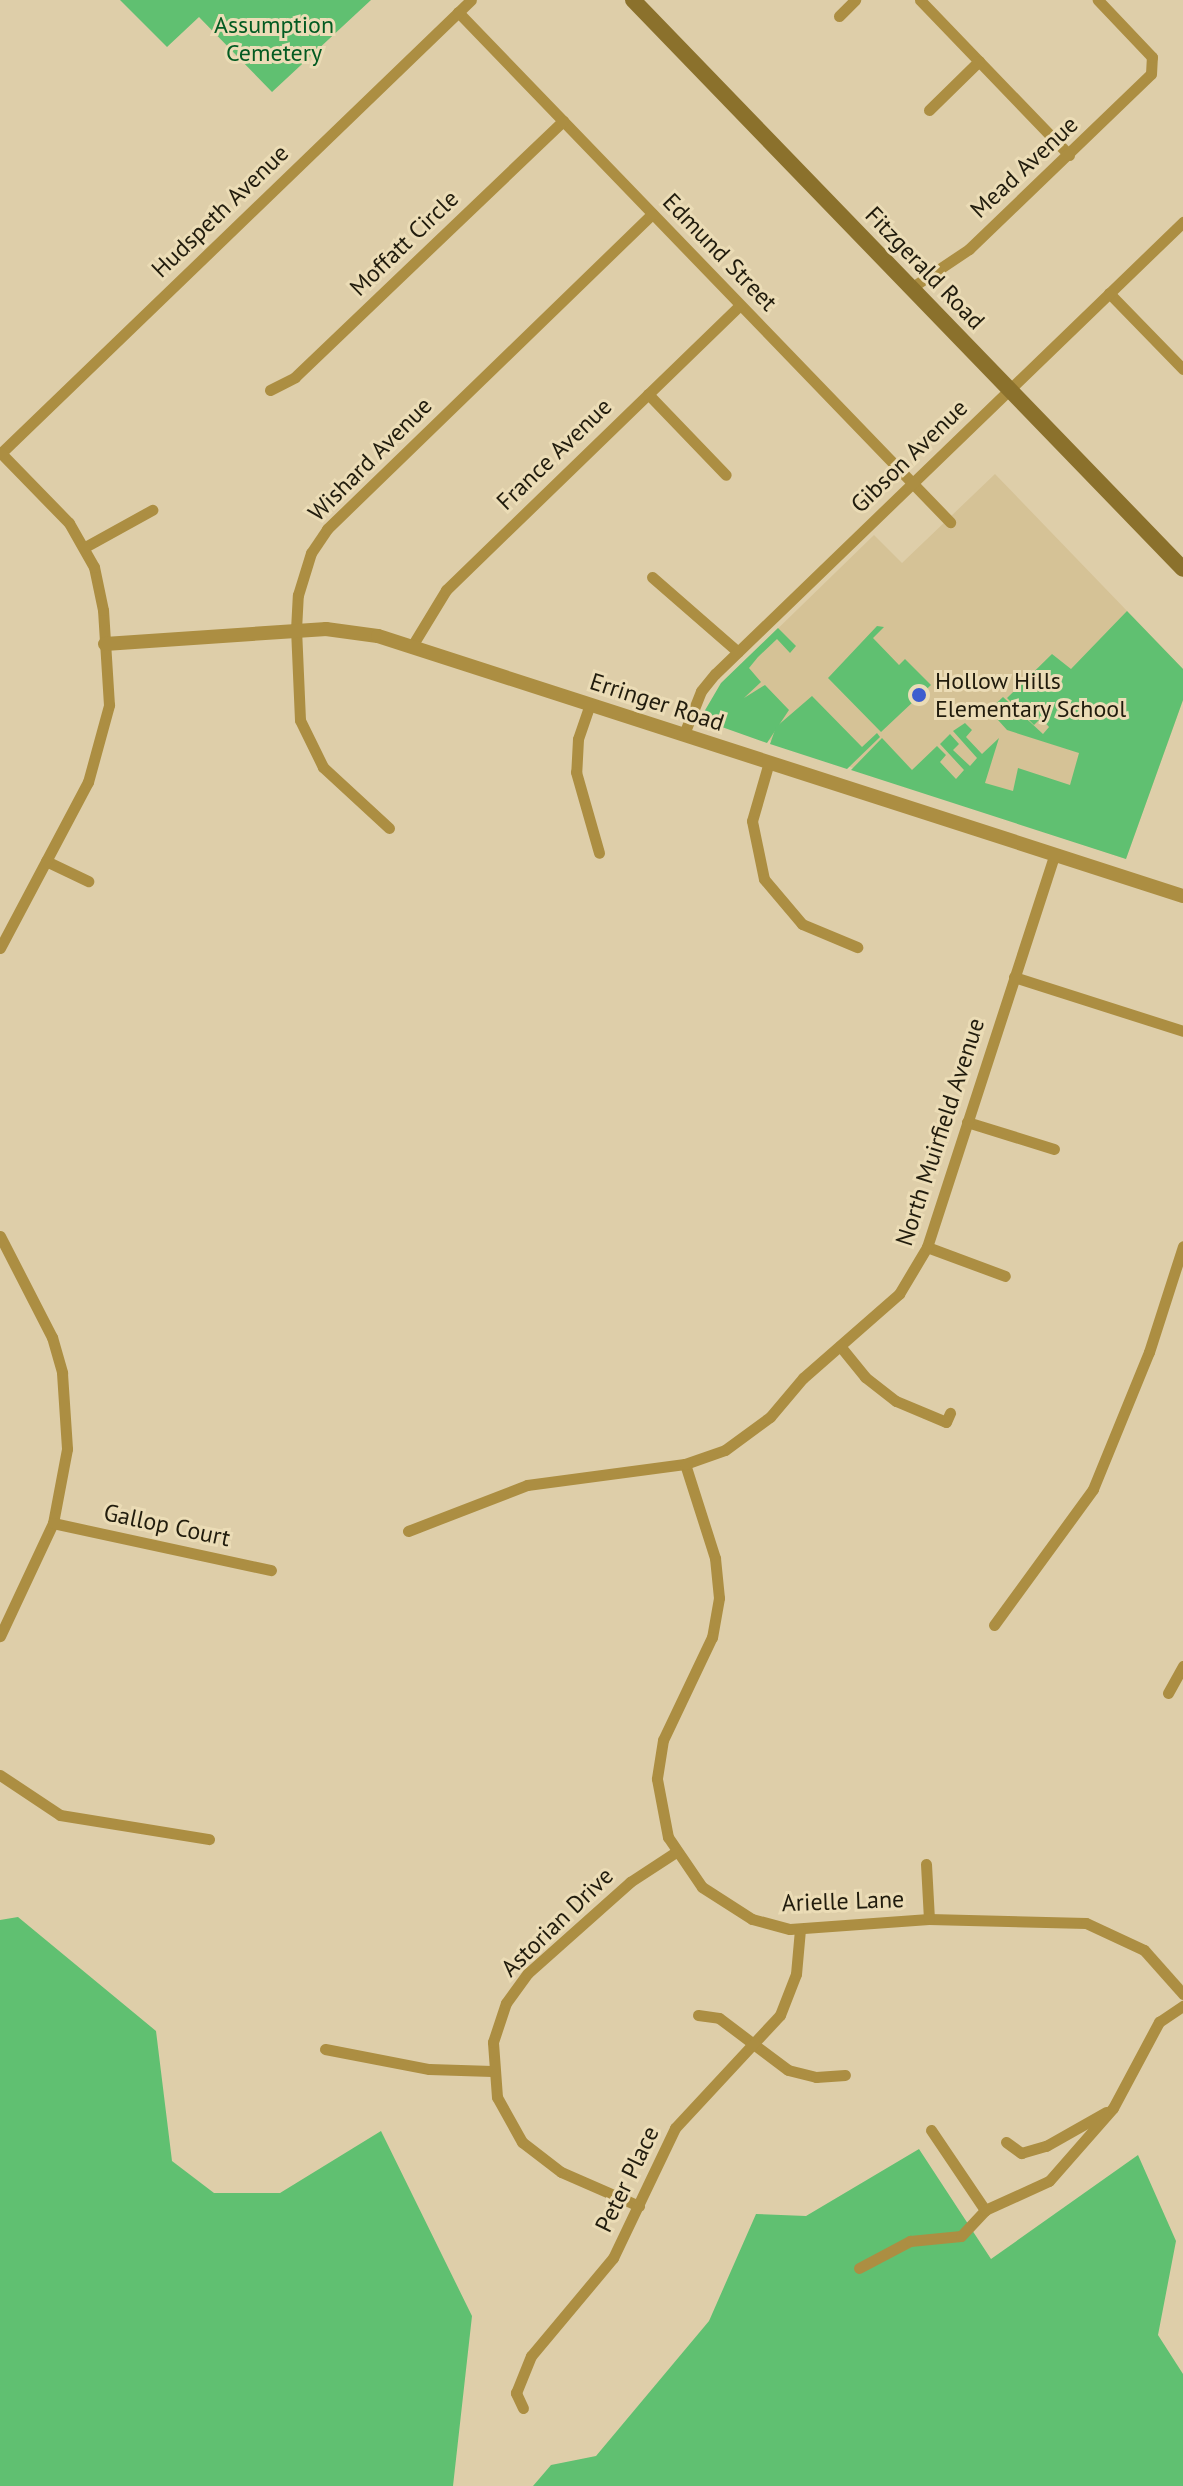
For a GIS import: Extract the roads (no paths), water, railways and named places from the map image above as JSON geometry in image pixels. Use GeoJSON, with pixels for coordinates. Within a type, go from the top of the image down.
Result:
{"type":"FeatureCollection","features":[{"type":"Feature","properties":{"kind":"main road","name":"Fitzgerald Road"},"geometry":{"type":"LineString","coordinates":[[633,0],[1183,569]]}},
{"type":"Feature","properties":{"kind":"street","name":"Hudspeth Avenue"},"geometry":{"type":"LineString","coordinates":[[1,454],[471,0]]}},
{"type":"Feature","properties":{"kind":"street"},"geometry":{"type":"LineString","coordinates":[[839,16],[855,0]]}},
{"type":"Feature","properties":{"kind":"street"},"geometry":{"type":"LineString","coordinates":[[920,0],[1069,155]]}},
{"type":"Feature","properties":{"kind":"street","name":"Mead Avenue"},"geometry":{"type":"LineString","coordinates":[[911,288],[969,249],[1144,82],[1153,64],[1147,51],[1098,0]]}},
{"type":"Feature","properties":{"kind":"street","name":"Edmund Street"},"geometry":{"type":"LineString","coordinates":[[458,12],[950,522]]}},
{"type":"Feature","properties":{"kind":"street"},"geometry":{"type":"LineString","coordinates":[[929,110],[979,61]]}},
{"type":"Feature","properties":{"kind":"street","name":"Moffatt Circle"},"geometry":{"type":"LineString","coordinates":[[270,390],[295,377],[563,121]]}},
{"type":"Feature","properties":{"kind":"street","name":"Wishard Avenue"},"geometry":{"type":"LineString","coordinates":[[389,828],[323,767],[306,739],[297,703],[296,630],[303,573],[327,529],[652,214]]}},
{"type":"Feature","properties":{"kind":"street","name":"Gibson Avenue"},"geometry":{"type":"LineString","coordinates":[[684,734],[701,691],[738,652],[1183,222]]}},
{"type":"Feature","properties":{"kind":"street"},"geometry":{"type":"LineString","coordinates":[[1109,293],[1183,369]]}},
{"type":"Feature","properties":{"kind":"street","name":"France Avenue"},"geometry":{"type":"LineString","coordinates":[[412,646],[446,590],[740,305]]}},
{"type":"Feature","properties":{"kind":"street"},"geometry":{"type":"LineString","coordinates":[[648,394],[726,475]]}},
{"type":"Feature","properties":{"kind":"street"},"geometry":{"type":"LineString","coordinates":[[0,948],[88,782],[105,731],[105,644],[100,588],[85,547],[69,523],[1,454]]}},
{"type":"Feature","properties":{"kind":"street"},"geometry":{"type":"LineString","coordinates":[[85,547],[152,510]]}},
{"type":"Feature","properties":{"kind":"street"},"geometry":{"type":"LineString","coordinates":[[652,577],[738,652]]}},
{"type":"Feature","properties":{"kind":"street","name":"Erringer Road"},"geometry":{"type":"LineString","coordinates":[[105,644],[296,630],[351,630],[412,646],[1183,896]]}},
{"type":"Feature","properties":{"kind":"street"},"geometry":{"type":"LineString","coordinates":[[590,704],[578,739],[576,772],[599,853]]}},
{"type":"Feature","properties":{"kind":"street"},"geometry":{"type":"LineString","coordinates":[[769,762],[752,821],[764,879],[802,924],[857,947]]}},
{"type":"Feature","properties":{"kind":"street","name":"North Muirfield Avenue"},"geometry":{"type":"LineString","coordinates":[[408,1531],[527,1485],[685,1464],[742,1440],[899,1294],[927,1247],[1054,855]]}},
{"type":"Feature","properties":{"kind":"street"},"geometry":{"type":"LineString","coordinates":[[46,861],[88,881]]}},
{"type":"Feature","properties":{"kind":"street"},"geometry":{"type":"LineString","coordinates":[[1014,977],[1183,1031]]}},
{"type":"Feature","properties":{"kind":"street"},"geometry":{"type":"LineString","coordinates":[[967,1122],[1054,1149]]}},
{"type":"Feature","properties":{"kind":"street"},"geometry":{"type":"LineString","coordinates":[[0,1236],[38,1302],[62,1373],[67,1449],[53,1523],[0,1636]]}},
{"type":"Feature","properties":{"kind":"street"},"geometry":{"type":"LineString","coordinates":[[994,1625],[1093,1489],[1149,1352],[1183,1246]]}},
{"type":"Feature","properties":{"kind":"street"},"geometry":{"type":"LineString","coordinates":[[927,1247],[1005,1276]]}},
{"type":"Feature","properties":{"kind":"street"},"geometry":{"type":"LineString","coordinates":[[840,1346],[865,1377],[896,1401],[946,1422],[950,1413]]}},
{"type":"Feature","properties":{"kind":"street","name":"Arielle Lane"},"geometry":{"type":"LineString","coordinates":[[685,1464],[715,1558],[719,1598],[712,1637],[670,1720],[659,1760],[660,1808],[676,1852],[702,1887],[733,1910],[771,1925],[800,1929],[929,1919],[1086,1923],[1144,1950],[1183,1994]]}},
{"type":"Feature","properties":{"kind":"street","name":"Gallop Court"},"geometry":{"type":"LineString","coordinates":[[53,1523],[271,1570]]}},
{"type":"Feature","properties":{"kind":"street"},"geometry":{"type":"LineString","coordinates":[[1168,1693],[1183,1666]]}},
{"type":"Feature","properties":{"kind":"street"},"geometry":{"type":"LineString","coordinates":[[0,1775],[60,1815],[209,1839]]}},
{"type":"Feature","properties":{"kind":"street","name":"Astorian Drive"},"geometry":{"type":"LineString","coordinates":[[639,2206],[561,2172],[534,2154],[505,2117],[492,2071],[498,2023],[518,1985],[630,1882],[676,1852]]}},
{"type":"Feature","properties":{"kind":"street"},"geometry":{"type":"LineString","coordinates":[[926,1864],[929,1919]]}},
{"type":"Feature","properties":{"kind":"street","name":"Peter Place"},"geometry":{"type":"LineString","coordinates":[[523,2408],[516,2393],[531,2356],[555,2322],[601,2275],[639,2206],[675,2128],[754,2048],[787,2001],[800,1929]]}},
{"type":"Feature","properties":{"kind":"street"},"geometry":{"type":"LineString","coordinates":[[859,2268],[910,2241],[961,2236],[985,2210],[1049,2181],[1113,2108],[1159,2022],[1183,2006]]}},
{"type":"Feature","properties":{"kind":"street"},"geometry":{"type":"LineString","coordinates":[[698,2015],[719,2018],[754,2048],[802,2074],[845,2075]]}},
{"type":"Feature","properties":{"kind":"street"},"geometry":{"type":"LineString","coordinates":[[325,2049],[429,2069],[492,2071]]}},
{"type":"Feature","properties":{"kind":"street"},"geometry":{"type":"LineString","coordinates":[[1006,2142],[1021,2153],[1046,2146],[1113,2108]]}},
{"type":"Feature","properties":{"kind":"street"},"geometry":{"type":"LineString","coordinates":[[931,2130],[985,2210]]}},
{"type":"Feature","properties":{"kind":"place","name":"Hollow Hills Elementary School"},"geometry":{"type":"Point","coordinates":[919,695]}},
{"type":"Feature","properties":{"kind":"park label","name":"Assumption Cemetery"},"geometry":{"type":"Point","coordinates":[274,39]}}]}
